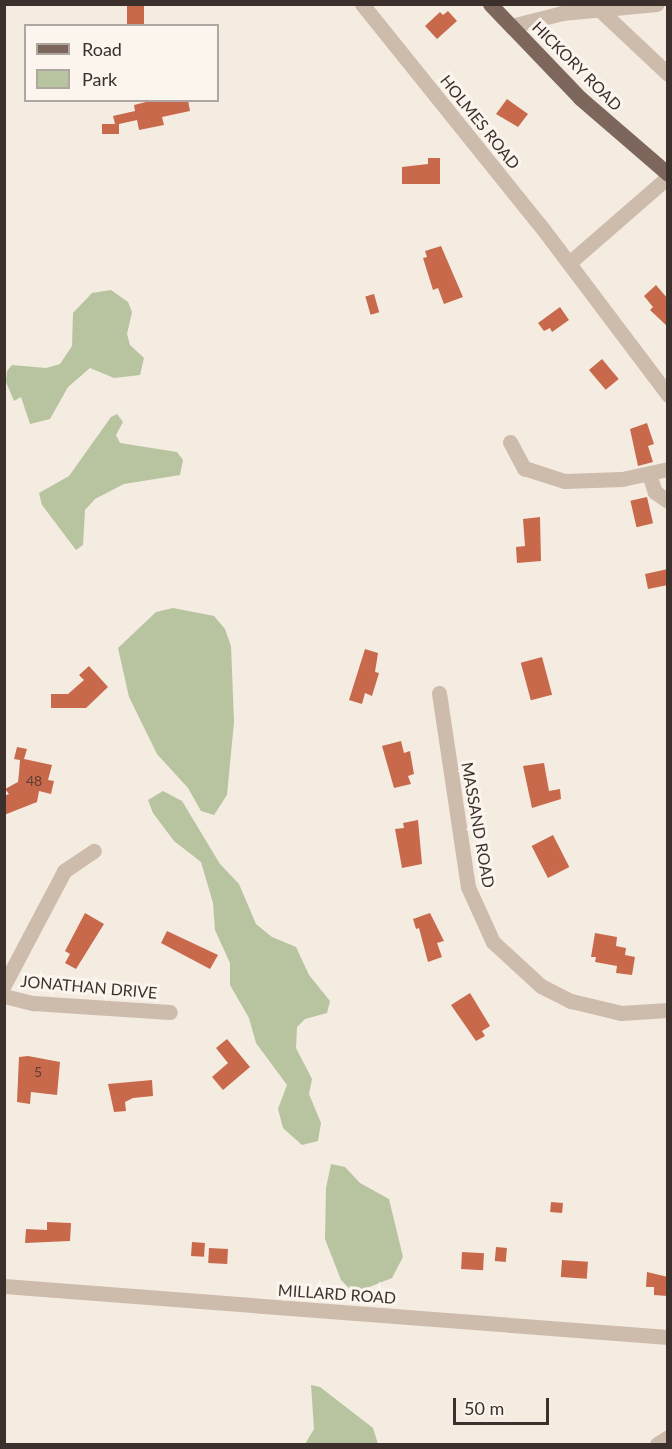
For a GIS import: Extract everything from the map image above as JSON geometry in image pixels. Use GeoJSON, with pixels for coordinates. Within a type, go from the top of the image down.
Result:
{"type":"FeatureCollection","features":[{"type":"Feature","properties":{"kind":"main road","name":"HICKORY ROAD"},"geometry":{"type":"LineString","coordinates":[[490,4],[580,98],[668,176]]}},
{"type":"Feature","properties":{"kind":"street","name":"HOLMES ROAD"},"geometry":{"type":"LineString","coordinates":[[362,4],[569,263],[668,395]]}},
{"type":"Feature","properties":{"kind":"street"},"geometry":{"type":"LineString","coordinates":[[511,26],[562,13],[657,4]]}},
{"type":"Feature","properties":{"kind":"street"},"geometry":{"type":"LineString","coordinates":[[601,11],[668,74]]}},
{"type":"Feature","properties":{"kind":"street"},"geometry":{"type":"LineString","coordinates":[[569,263],[668,176]]}},
{"type":"Feature","properties":{"kind":"street"},"geometry":{"type":"LineString","coordinates":[[510,442],[524,468],[564,481],[622,479],[668,469]]}},
{"type":"Feature","properties":{"kind":"street"},"geometry":{"type":"LineString","coordinates":[[649,474],[655,492],[668,501]]}},
{"type":"Feature","properties":{"kind":"street","name":"MASSAND ROAD"},"geometry":{"type":"LineString","coordinates":[[439,693],[468,887],[493,942],[541,986],[571,1001],[621,1013],[668,1010]]}},
{"type":"Feature","properties":{"kind":"street"},"geometry":{"type":"LineString","coordinates":[[4,985],[64,871],[94,851]]}},
{"type":"Feature","properties":{"kind":"street","name":"JONATHAN DRIVE"},"geometry":{"type":"LineString","coordinates":[[4,996],[33,1003],[170,1012]]}},
{"type":"Feature","properties":{"kind":"street","name":"MILLARD ROAD"},"geometry":{"type":"LineString","coordinates":[[4,1286],[668,1337]]}},
{"type":"Feature","properties":{"kind":"street"},"geometry":{"type":"LineString","coordinates":[[657,1444],[668,1437]]}},
{"type":"Feature","properties":{"kind":"green space"},"geometry":{"type":"Polygon","coordinates":[[[111,290],[128,302],[132,312],[127,334],[130,345],[144,358],[140,375],[114,378],[90,368],[68,387],[50,419],[30,424],[21,397],[14,401],[6,382],[7,371],[12,365],[46,368],[60,364],[72,346],[73,313],[92,293],[111,290]]]}},
{"type":"Feature","properties":{"kind":"green space"},"geometry":{"type":"Polygon","coordinates":[[[117,414],[123,422],[116,435],[120,443],[177,452],[183,460],[180,475],[124,484],[95,499],[85,510],[83,545],[76,550],[42,505],[39,493],[69,476],[111,417],[117,414]]]}},
{"type":"Feature","properties":{"kind":"green space"},"geometry":{"type":"Polygon","coordinates":[[[173,608],[214,616],[225,629],[231,646],[234,722],[227,795],[214,815],[201,811],[188,788],[157,754],[129,697],[118,648],[156,612],[173,608]]]}},
{"type":"Feature","properties":{"kind":"green space"},"geometry":{"type":"Polygon","coordinates":[[[163,791],[182,801],[220,864],[239,884],[256,924],[272,937],[296,947],[309,975],[330,1001],[327,1013],[305,1019],[297,1027],[296,1048],[312,1079],[309,1094],[321,1123],[318,1141],[302,1145],[283,1128],[278,1109],[287,1085],[256,1043],[249,1018],[230,985],[230,963],[215,930],[213,903],[201,862],[174,841],[153,813],[148,800],[163,791]]]}},
{"type":"Feature","properties":{"kind":"green space"},"geometry":{"type":"Polygon","coordinates":[[[331,1164],[345,1167],[360,1183],[389,1199],[403,1257],[392,1278],[354,1293],[341,1280],[325,1239],[326,1188],[331,1164]]]}},
{"type":"Feature","properties":{"kind":"green space"},"geometry":{"type":"Polygon","coordinates":[[[311,1385],[320,1387],[373,1428],[378,1444],[305,1444],[314,1429],[311,1385]]]}},
{"type":"Feature","properties":{"kind":"building"},"geometry":{"type":"Polygon","coordinates":[[[127,6],[144,6],[144,24],[127,24],[127,6]]]}},
{"type":"Feature","properties":{"kind":"building"},"geometry":{"type":"Polygon","coordinates":[[[448,11],[457,21],[437,39],[425,26],[440,12],[443,15],[448,11]]]}},
{"type":"Feature","properties":{"kind":"building"},"geometry":{"type":"Polygon","coordinates":[[[507,99],[528,114],[518,127],[496,114],[507,99]]]}},
{"type":"Feature","properties":{"kind":"building"},"geometry":{"type":"Polygon","coordinates":[[[146,102],[188,102],[190,111],[162,117],[164,125],[139,130],[137,120],[119,124],[119,134],[102,134],[102,124],[115,124],[113,116],[135,111],[134,105],[146,102]]]}},
{"type":"Feature","properties":{"kind":"building"},"geometry":{"type":"Polygon","coordinates":[[[428,158],[440,158],[440,184],[402,184],[402,167],[428,164],[428,158]]]}},
{"type":"Feature","properties":{"kind":"building"},"geometry":{"type":"Polygon","coordinates":[[[441,246],[463,297],[444,304],[438,288],[433,290],[423,258],[427,257],[425,251],[441,246]]]}},
{"type":"Feature","properties":{"kind":"building"},"geometry":{"type":"Polygon","coordinates":[[[656,285],[668,299],[668,327],[650,310],[653,307],[644,296],[656,285]]]}},
{"type":"Feature","properties":{"kind":"building"},"geometry":{"type":"Polygon","coordinates":[[[374,294],[379,312],[371,315],[365,296],[374,294]]]}},
{"type":"Feature","properties":{"kind":"building"},"geometry":{"type":"Polygon","coordinates":[[[560,307],[569,320],[552,332],[550,328],[544,331],[538,323],[560,307]]]}},
{"type":"Feature","properties":{"kind":"building"},"geometry":{"type":"Polygon","coordinates":[[[602,359],[619,379],[606,390],[589,370],[602,359]]]}},
{"type":"Feature","properties":{"kind":"building"},"geometry":{"type":"Polygon","coordinates":[[[647,423],[654,444],[648,446],[653,462],[638,466],[630,429],[647,423]]]}},
{"type":"Feature","properties":{"kind":"building"},"geometry":{"type":"Polygon","coordinates":[[[647,497],[653,523],[637,527],[630,501],[647,497]]]}},
{"type":"Feature","properties":{"kind":"building"},"geometry":{"type":"Polygon","coordinates":[[[540,517],[541,561],[517,563],[516,547],[525,546],[523,519],[540,517]]]}},
{"type":"Feature","properties":{"kind":"building"},"geometry":{"type":"Polygon","coordinates":[[[668,569],[668,585],[648,589],[645,574],[668,569]]]}},
{"type":"Feature","properties":{"kind":"building"},"geometry":{"type":"Polygon","coordinates":[[[365,649],[378,653],[375,672],[379,673],[372,696],[365,693],[362,704],[349,700],[365,649]]]}},
{"type":"Feature","properties":{"kind":"building"},"geometry":{"type":"Polygon","coordinates":[[[542,657],[552,695],[531,700],[521,663],[542,657]]]}},
{"type":"Feature","properties":{"kind":"building"},"geometry":{"type":"Polygon","coordinates":[[[89,666],[108,687],[86,708],[51,708],[51,694],[68,694],[84,680],[79,675],[89,666]]]}},
{"type":"Feature","properties":{"kind":"building"},"geometry":{"type":"Polygon","coordinates":[[[401,741],[404,753],[410,751],[414,774],[408,776],[411,784],[394,788],[382,746],[401,741]]]}},
{"type":"Feature","properties":{"kind":"building"},"geometry":{"type":"Polygon","coordinates":[[[17,747],[27,749],[24,759],[52,765],[48,780],[54,781],[51,794],[39,791],[37,802],[4,815],[4,796],[9,794],[5,789],[18,782],[20,760],[14,759],[17,747]]]}},
{"type":"Feature","properties":{"kind":"building"},"geometry":{"type":"Polygon","coordinates":[[[544,763],[549,791],[560,789],[561,799],[532,808],[523,766],[544,763]]]}},
{"type":"Feature","properties":{"kind":"building"},"geometry":{"type":"Polygon","coordinates":[[[418,820],[422,864],[402,868],[395,829],[404,828],[403,823],[418,820]]]}},
{"type":"Feature","properties":{"kind":"building"},"geometry":{"type":"Polygon","coordinates":[[[553,835],[569,867],[548,878],[532,846],[553,835]]]}},
{"type":"Feature","properties":{"kind":"building"},"geometry":{"type":"Polygon","coordinates":[[[85,913],[104,924],[76,969],[65,963],[70,954],[65,951],[85,913]]]}},
{"type":"Feature","properties":{"kind":"building"},"geometry":{"type":"Polygon","coordinates":[[[430,913],[444,941],[437,943],[442,957],[428,962],[419,928],[416,929],[413,919],[430,913]]]}},
{"type":"Feature","properties":{"kind":"building"},"geometry":{"type":"Polygon","coordinates":[[[167,931],[218,955],[210,969],[161,943],[167,931]]]}},
{"type":"Feature","properties":{"kind":"building"},"geometry":{"type":"Polygon","coordinates":[[[595,933],[617,937],[616,946],[626,948],[625,955],[635,957],[632,975],[616,973],[617,966],[595,962],[596,957],[591,957],[595,933]]]}},
{"type":"Feature","properties":{"kind":"building"},"geometry":{"type":"Polygon","coordinates":[[[470,993],[490,1026],[482,1031],[485,1036],[476,1041],[451,1005],[470,993]]]}},
{"type":"Feature","properties":{"kind":"building"},"geometry":{"type":"Polygon","coordinates":[[[227,1039],[250,1067],[223,1090],[212,1077],[228,1063],[216,1048],[227,1039]]]}},
{"type":"Feature","properties":{"kind":"building"},"geometry":{"type":"Polygon","coordinates":[[[28,1056],[60,1062],[57,1095],[31,1092],[30,1104],[17,1102],[19,1057],[28,1056]]]}},
{"type":"Feature","properties":{"kind":"building"},"geometry":{"type":"Polygon","coordinates":[[[152,1080],[153,1096],[133,1098],[125,1102],[126,1111],[114,1112],[108,1084],[152,1080]]]}},
{"type":"Feature","properties":{"kind":"building"},"geometry":{"type":"Polygon","coordinates":[[[551,1202],[563,1203],[562,1213],[550,1212],[551,1202]]]}},
{"type":"Feature","properties":{"kind":"building"},"geometry":{"type":"Polygon","coordinates":[[[47,1222],[71,1223],[70,1241],[25,1243],[26,1229],[47,1230],[47,1222]]]}},
{"type":"Feature","properties":{"kind":"building"},"geometry":{"type":"Polygon","coordinates":[[[192,1242],[205,1243],[204,1257],[191,1256],[192,1242]]]}},
{"type":"Feature","properties":{"kind":"building"},"geometry":{"type":"Polygon","coordinates":[[[496,1247],[507,1248],[506,1262],[495,1261],[496,1247]]]}},
{"type":"Feature","properties":{"kind":"building"},"geometry":{"type":"Polygon","coordinates":[[[209,1248],[228,1249],[227,1264],[208,1263],[209,1248]]]}},
{"type":"Feature","properties":{"kind":"building"},"geometry":{"type":"Polygon","coordinates":[[[462,1252],[484,1253],[483,1270],[461,1269],[462,1252]]]}},
{"type":"Feature","properties":{"kind":"building"},"geometry":{"type":"Polygon","coordinates":[[[562,1260],[588,1262],[587,1279],[561,1277],[562,1260]]]}},
{"type":"Feature","properties":{"kind":"building"},"geometry":{"type":"Polygon","coordinates":[[[647,1272],[668,1277],[668,1296],[654,1295],[654,1287],[646,1287],[647,1272]]]}}]}
